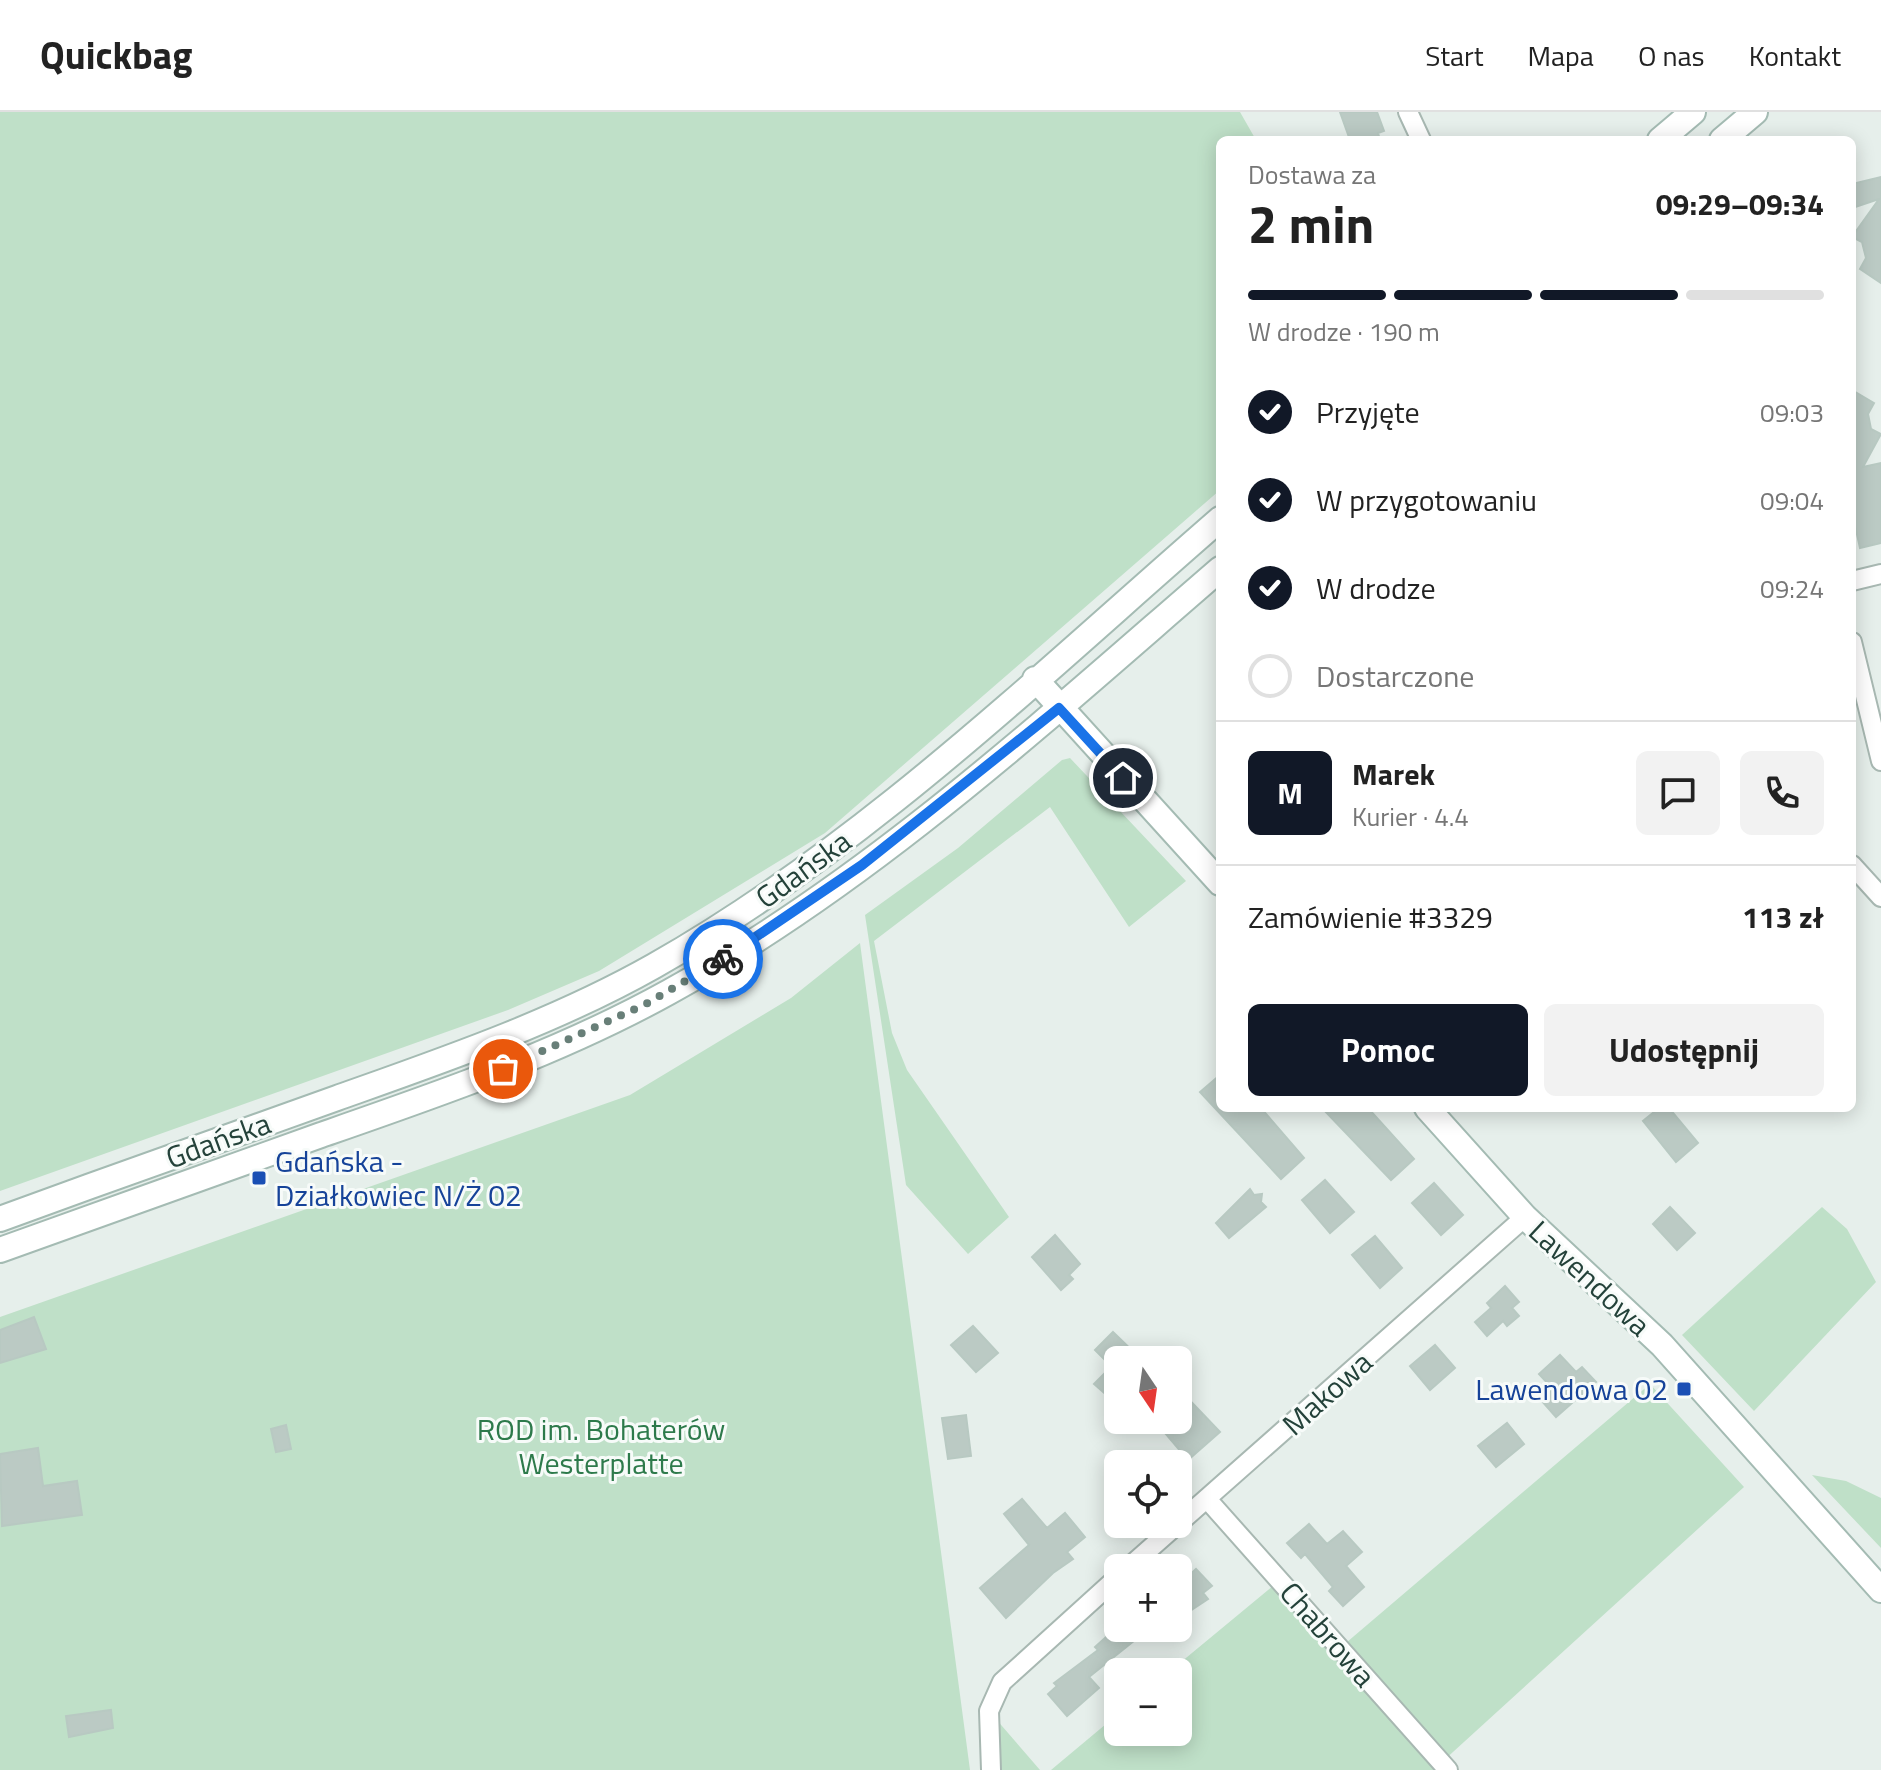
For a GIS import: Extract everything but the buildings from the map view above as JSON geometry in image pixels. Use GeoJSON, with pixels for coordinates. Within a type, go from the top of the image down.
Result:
{"type":"FeatureCollection","features":[{"type":"Feature","properties":{"kind":"main road"},"geometry":{"type":"LineString","coordinates":[[1665,136],[1693,112]]}},
{"type":"Feature","properties":{"kind":"main road"},"geometry":{"type":"LineString","coordinates":[[1727,136],[1755,112]]}},
{"type":"Feature","properties":{"kind":"main road","name":"Gdańska"},"geometry":{"type":"LineString","coordinates":[[0,1219],[469,1049],[563,1011],[651,968],[801,874],[1035,679],[1216,522]]}},
{"type":"Feature","properties":{"kind":"main road","name":"Gdańska"},"geometry":{"type":"LineString","coordinates":[[0,1250],[478,1079],[577,1038],[669,992],[767,931],[862,865],[1059,708],[1216,572]]}},
{"type":"Feature","properties":{"kind":"main road"},"geometry":{"type":"LineString","coordinates":[[1035,679],[1216,879]]}},
{"type":"Feature","properties":{"kind":"main road","name":"Lawendowa"},"geometry":{"type":"LineString","coordinates":[[1431,1112],[1525,1217],[1662,1345],[1881,1590]]}},
{"type":"Feature","properties":{"kind":"street"},"geometry":{"type":"LineString","coordinates":[[1408,112],[1419,136]]}},
{"type":"Feature","properties":{"kind":"street"},"geometry":{"type":"LineString","coordinates":[[1856,580],[1881,574]]}},
{"type":"Feature","properties":{"kind":"street"},"geometry":{"type":"LineString","coordinates":[[1856,658],[1881,761]]}},
{"type":"Feature","properties":{"kind":"street"},"geometry":{"type":"LineString","coordinates":[[1856,869],[1881,897]]}},
{"type":"Feature","properties":{"kind":"street","name":"Makowa"},"geometry":{"type":"LineString","coordinates":[[1144,1554],[1525,1217]]}},
{"type":"Feature","properties":{"kind":"street","name":"Chabrowa"},"geometry":{"type":"LineString","coordinates":[[1207,1499],[1448,1770]]}},
{"type":"Feature","properties":{"kind":"street"},"geometry":{"type":"LineString","coordinates":[[991,1770],[989,1711],[1002,1682],[1104,1590]]}},
{"type":"Feature","properties":{"kind":"green space"},"geometry":{"type":"Polygon","coordinates":[[[0,112],[1240,112],[1254,136],[1216,136],[1216,493],[825,833],[599,971],[508,1010],[0,1191],[0,112]]]}},
{"type":"Feature","properties":{"kind":"green space"},"geometry":{"type":"Polygon","coordinates":[[[1070,758],[1186,881],[1129,927],[1050,807],[874,941],[892,1033],[907,1070],[1009,1217],[968,1254],[906,1185],[865,915],[958,848],[1062,760],[1070,758]]]}},
{"type":"Feature","properties":{"kind":"green space","name":"ROD im. Bohaterów Westerplatte"},"geometry":{"type":"Polygon","coordinates":[[[860,943],[970,1770],[0,1770],[0,1317],[630,1095],[791,998],[860,943]]]}},
{"type":"Feature","properties":{"kind":"green space"},"geometry":{"type":"Polygon","coordinates":[[[1822,1207],[1847,1229],[1876,1282],[1754,1411],[1682,1335],[1822,1207]]]}},
{"type":"Feature","properties":{"kind":"green space"},"geometry":{"type":"Polygon","coordinates":[[[1650,1384],[1744,1487],[1442,1762],[1448,1770],[1051,1770],[1104,1726],[1104,1746],[1192,1746],[1192,1658],[1186,1658],[1280,1580],[1340,1648],[1650,1384]]]}},
{"type":"Feature","properties":{"kind":"green space"},"geometry":{"type":"Polygon","coordinates":[[[1812,1475],[1846,1481],[1881,1498],[1881,1548],[1812,1475]]]}},
{"type":"Feature","properties":{"kind":"green space"},"geometry":{"type":"Polygon","coordinates":[[[989,1711],[1040,1770],[991,1770],[989,1711]]]}},
{"type":"Feature","properties":{"kind":"way so far"},"geometry":{"type":"LineString","coordinates":[[503,1069],[577,1038],[646,1004],[723,959]]}},
{"type":"Feature","properties":{"kind":"place","name":"Gdańska - Działkowiec N/Ż 02"},"geometry":{"type":"Point","coordinates":[259,1178]}},
{"type":"Feature","properties":{"kind":"place","name":"Lawendowa 02"},"geometry":{"type":"Point","coordinates":[1684,1389]}},
{"type":"Feature","properties":{"kind":"route"},"geometry":{"type":"LineString","coordinates":[[723,959],[862,865],[949,799],[1059,708],[1123,778]]}}]}
